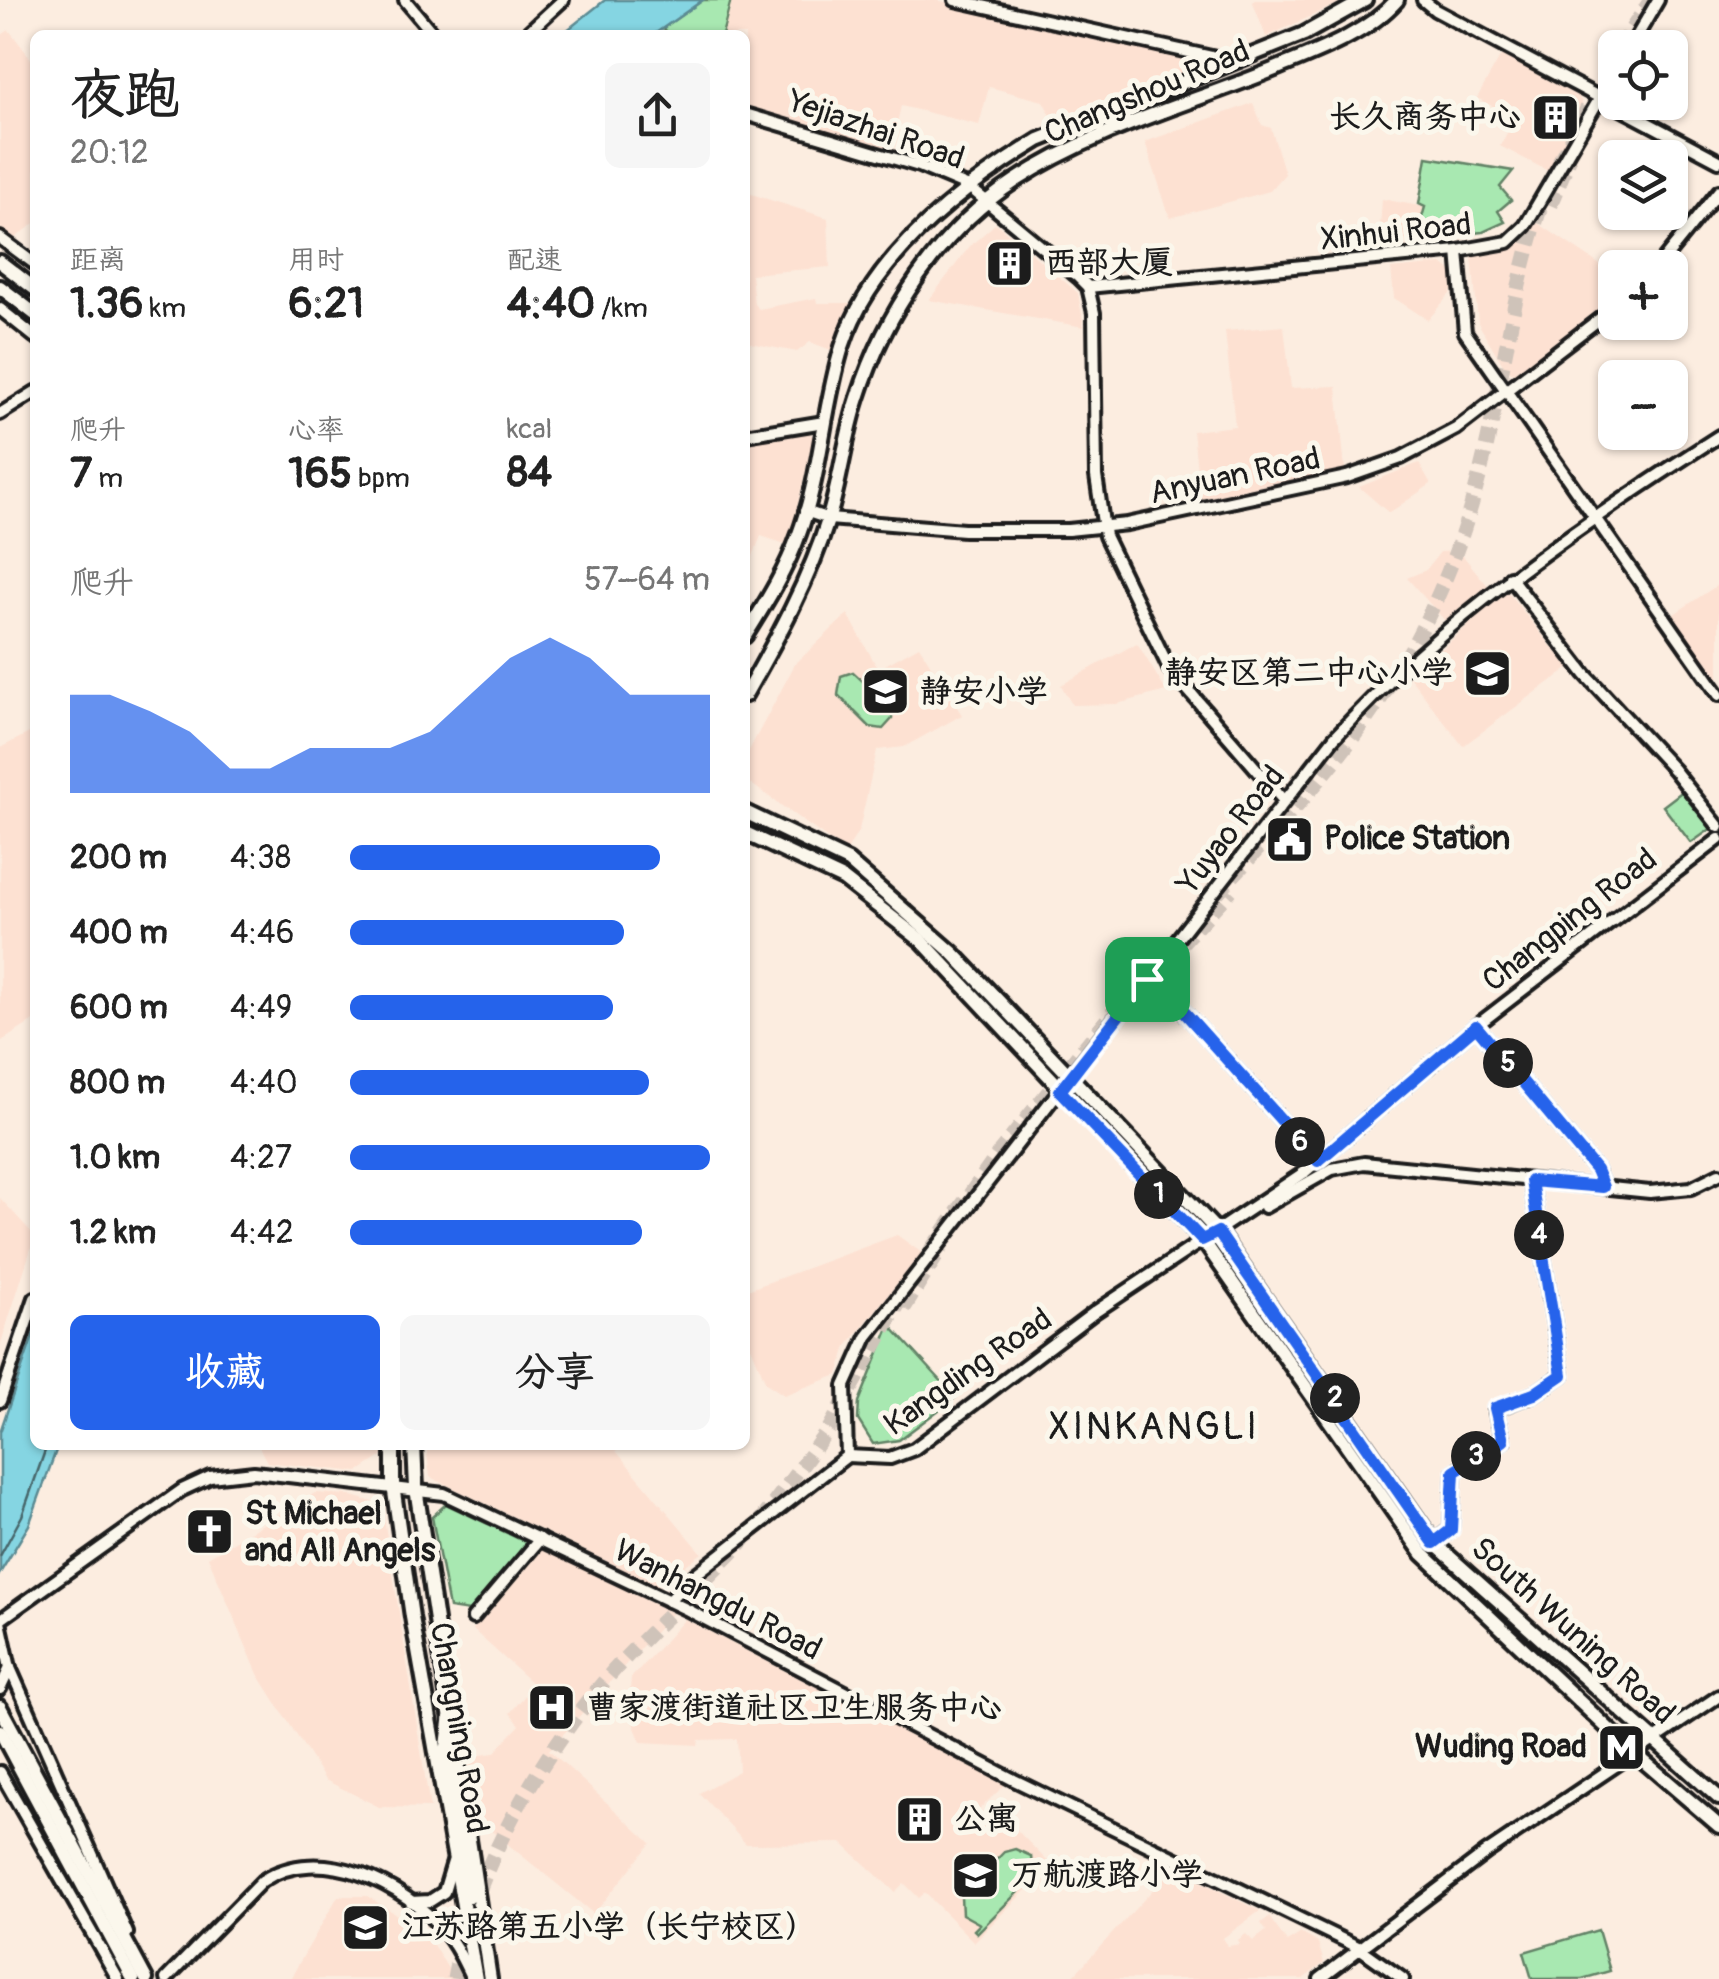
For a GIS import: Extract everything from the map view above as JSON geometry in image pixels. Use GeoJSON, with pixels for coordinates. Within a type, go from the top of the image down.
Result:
{"type":"FeatureCollection","features":[{"type":"Feature","properties":{"kind":"highway"},"geometry":{"type":"LineString","coordinates":[[452,1718],[446,1766],[467,1896]]}},
{"type":"Feature","properties":{"kind":"main road","name":"Changshou Road"},"geometry":{"type":"LineString","coordinates":[[750,628],[816,515],[824,422],[842,347],[863,300],[934,218],[969,188],[1040,140],[1304,34],[1365,0]]}},
{"type":"Feature","properties":{"kind":"main road","name":"Changshou Road"},"geometry":{"type":"LineString","coordinates":[[750,686],[795,600],[816,515],[858,399],[884,330],[914,280],[989,201],[1098,137],[1327,48],[1387,12],[1397,0]]}},
{"type":"Feature","properties":{"kind":"main road"},"geometry":{"type":"LineString","coordinates":[[0,262],[30,286]]}},
{"type":"Feature","properties":{"kind":"main road"},"geometry":{"type":"LineString","coordinates":[[0,287],[30,310]]}},
{"type":"Feature","properties":{"kind":"main road","name":"South Wuning Road"},"geometry":{"type":"LineString","coordinates":[[750,814],[848,861],[898,901],[1073,1076],[1216,1230],[1434,1543],[1719,1798]]}},
{"type":"Feature","properties":{"kind":"main road","name":"South Wuning Road"},"geometry":{"type":"LineString","coordinates":[[750,835],[844,879],[922,941],[1202,1240],[1423,1554],[1633,1752],[1719,1826]]}},
{"type":"Feature","properties":{"kind":"main road"},"geometry":{"type":"LineString","coordinates":[[393,1450],[393,1485]]}},
{"type":"Feature","properties":{"kind":"main road"},"geometry":{"type":"LineString","coordinates":[[414,1450],[416,1488]]}},
{"type":"Feature","properties":{"kind":"main road","name":"Changning Road"},"geometry":{"type":"LineString","coordinates":[[393,1485],[474,1979]]}},
{"type":"Feature","properties":{"kind":"main road","name":"Changning Road"},"geometry":{"type":"LineString","coordinates":[[416,1488],[490,1979]]}},
{"type":"Feature","properties":{"kind":"main road"},"geometry":{"type":"LineString","coordinates":[[0,1707],[133,1979]]}},
{"type":"Feature","properties":{"kind":"main road"},"geometry":{"type":"LineString","coordinates":[[0,1731],[146,1979]]}},
{"type":"Feature","properties":{"kind":"street"},"geometry":{"type":"LineString","coordinates":[[405,0],[430,30]]}},
{"type":"Feature","properties":{"kind":"street"},"geometry":{"type":"LineString","coordinates":[[530,30],[563,0]]}},
{"type":"Feature","properties":{"kind":"street"},"geometry":{"type":"LineString","coordinates":[[955,0],[1235,62]]}},
{"type":"Feature","properties":{"kind":"street"},"geometry":{"type":"LineString","coordinates":[[1424,0],[1598,96]]}},
{"type":"Feature","properties":{"kind":"street"},"geometry":{"type":"LineString","coordinates":[[1640,30],[1658,0]]}},
{"type":"Feature","properties":{"kind":"street","name":"Xinhui Road"},"geometry":{"type":"LineString","coordinates":[[1088,287],[1492,248],[1518,234],[1598,100]]}},
{"type":"Feature","properties":{"kind":"street","name":"Yejiazhai Road"},"geometry":{"type":"LineString","coordinates":[[750,115],[920,166],[969,188],[1088,287]]}},
{"type":"Feature","properties":{"kind":"street"},"geometry":{"type":"LineString","coordinates":[[1643,120],[1719,161]]}},
{"type":"Feature","properties":{"kind":"street"},"geometry":{"type":"LineString","coordinates":[[1671,250],[1719,191]]}},
{"type":"Feature","properties":{"kind":"street"},"geometry":{"type":"LineString","coordinates":[[0,238],[30,260]]}},
{"type":"Feature","properties":{"kind":"street"},"geometry":{"type":"LineString","coordinates":[[1458,251],[1465,332],[1719,694]]}},
{"type":"Feature","properties":{"kind":"street"},"geometry":{"type":"LineString","coordinates":[[1088,287],[1094,313],[1096,476],[1102,528],[1169,668],[1284,801]]}},
{"type":"Feature","properties":{"kind":"street"},"geometry":{"type":"LineString","coordinates":[[0,309],[30,333]]}},
{"type":"Feature","properties":{"kind":"street","name":"Anyuan Road"},"geometry":{"type":"LineString","coordinates":[[816,515],[964,530],[1102,528],[1348,478],[1401,458],[1456,429],[1598,320]]}},
{"type":"Feature","properties":{"kind":"street"},"geometry":{"type":"LineString","coordinates":[[0,414],[30,395]]}},
{"type":"Feature","properties":{"kind":"street"},"geometry":{"type":"LineString","coordinates":[[750,435],[824,422]]}},
{"type":"Feature","properties":{"kind":"street","name":"Yuyao Road"},"geometry":{"type":"LineString","coordinates":[[847,1456],[844,1386],[860,1349],[1284,801],[1354,717],[1510,577],[1592,517],[1719,436]]}},
{"type":"Feature","properties":{"kind":"street"},"geometry":{"type":"LineString","coordinates":[[1510,577],[1585,674],[1674,770],[1719,827]]}},
{"type":"Feature","properties":{"kind":"street","name":"Changping Road"},"geometry":{"type":"LineString","coordinates":[[1318,1161],[1476,1026],[1719,839]]}},
{"type":"Feature","properties":{"kind":"street"},"geometry":{"type":"LineString","coordinates":[[1147,979],[1178,1005],[1318,1161]]}},
{"type":"Feature","properties":{"kind":"street"},"geometry":{"type":"LineString","coordinates":[[1476,1026],[1584,1154],[1603,1187]]}},
{"type":"Feature","properties":{"kind":"street","name":"Kangding Road"},"geometry":{"type":"LineString","coordinates":[[847,1456],[890,1458],[914,1449],[1095,1312],[1318,1161]]}},
{"type":"Feature","properties":{"kind":"street","name":"Kangding Road"},"geometry":{"type":"LineString","coordinates":[[1216,1230],[1304,1182],[1350,1165],[1382,1163],[1650,1192],[1691,1188],[1719,1174]]}},
{"type":"Feature","properties":{"kind":"street"},"geometry":{"type":"LineString","coordinates":[[1434,1543],[1451,1530],[1454,1472],[1503,1441],[1495,1408],[1534,1394],[1562,1375],[1531,1181]]}},
{"type":"Feature","properties":{"kind":"street"},"geometry":{"type":"LineString","coordinates":[[0,1401],[30,1313]]}},
{"type":"Feature","properties":{"kind":"street"},"geometry":{"type":"LineString","coordinates":[[668,1601],[696,1574],[847,1456]]}},
{"type":"Feature","properties":{"kind":"street","name":"Wanhangdu Road"},"geometry":{"type":"LineString","coordinates":[[0,1621],[182,1490],[210,1478],[254,1472],[393,1485],[444,1494],[668,1601],[1014,1780],[1358,1947],[1403,1979]]}},
{"type":"Feature","properties":{"kind":"street"},"geometry":{"type":"LineString","coordinates":[[473,1618],[540,1539]]}},
{"type":"Feature","properties":{"kind":"street"},"geometry":{"type":"LineString","coordinates":[[0,1621],[10,1668],[137,1956]]}},
{"type":"Feature","properties":{"kind":"street"},"geometry":{"type":"LineString","coordinates":[[0,1689],[10,1668]]}},
{"type":"Feature","properties":{"kind":"street"},"geometry":{"type":"LineString","coordinates":[[1320,1979],[1358,1947],[1633,1752],[1719,1696]]}},
{"type":"Feature","properties":{"kind":"street"},"geometry":{"type":"LineString","coordinates":[[0,1772],[118,1979]]}},
{"type":"Feature","properties":{"kind":"street"},"geometry":{"type":"LineString","coordinates":[[410,1902],[430,1900],[444,1892],[453,1861]]}},
{"type":"Feature","properties":{"kind":"street"},"geometry":{"type":"LineString","coordinates":[[166,1979],[277,1870],[304,1866],[364,1874],[410,1902],[444,1931],[474,1979]]}},
{"type":"Feature","properties":{"kind":"shaded area"},"geometry":{"type":"Polygon","coordinates":[[[731,0],[936,0],[1188,56],[1184,72],[1054,121],[1043,101],[989,87],[979,125],[901,106],[890,152],[750,110],[750,30],[723,30],[731,0]]]}},
{"type":"Feature","properties":{"kind":"shaded area"},"geometry":{"type":"Polygon","coordinates":[[[1252,0],[1346,0],[1266,37],[1252,0]]]}},
{"type":"Feature","properties":{"kind":"shaded area"},"geometry":{"type":"Polygon","coordinates":[[[9,30],[30,57],[30,227],[10,242],[0,235],[0,36],[9,30]]]}},
{"type":"Feature","properties":{"kind":"shaded area"},"geometry":{"type":"Polygon","coordinates":[[[1503,52],[1575,91],[1582,102],[1584,114],[1550,172],[1500,146],[1515,118],[1477,98],[1503,52]]]}},
{"type":"Feature","properties":{"kind":"shaded area"},"geometry":{"type":"Polygon","coordinates":[[[1253,103],[1262,125],[1271,128],[1285,174],[1270,191],[1170,218],[1145,142],[1253,103]]]}},
{"type":"Feature","properties":{"kind":"shaded area"},"geometry":{"type":"Polygon","coordinates":[[[750,194],[828,218],[830,267],[751,274],[754,304],[759,309],[816,298],[817,303],[851,303],[831,350],[810,342],[797,352],[750,343],[750,194]]]}},
{"type":"Feature","properties":{"kind":"shaded area"},"geometry":{"type":"Polygon","coordinates":[[[1382,199],[1425,207],[1416,238],[1379,241],[1382,199]]]}},
{"type":"Feature","properties":{"kind":"shaded area"},"geometry":{"type":"Polygon","coordinates":[[[996,223],[1078,293],[1084,327],[929,300],[970,246],[996,223]]]}},
{"type":"Feature","properties":{"kind":"shaded area"},"geometry":{"type":"Polygon","coordinates":[[[1538,223],[1598,264],[1598,314],[1528,372],[1516,375],[1506,370],[1478,323],[1472,257],[1506,250],[1538,223]]]}},
{"type":"Feature","properties":{"kind":"shaded area"},"geometry":{"type":"Polygon","coordinates":[[[1442,264],[1452,272],[1454,289],[1428,320],[1394,298],[1391,269],[1442,264]]]}},
{"type":"Feature","properties":{"kind":"shaded area"},"geometry":{"type":"Polygon","coordinates":[[[1284,326],[1291,388],[1337,386],[1345,469],[1200,499],[1193,431],[1235,426],[1225,331],[1284,326]]]}},
{"type":"Feature","properties":{"kind":"shaded area"},"geometry":{"type":"Polygon","coordinates":[[[808,432],[814,437],[788,545],[761,536],[750,564],[750,441],[808,432]]]}},
{"type":"Feature","properties":{"kind":"shaded area"},"geometry":{"type":"Polygon","coordinates":[[[1419,463],[1431,484],[1389,513],[1359,487],[1419,463]]]}},
{"type":"Feature","properties":{"kind":"shaded area"},"geometry":{"type":"Polygon","coordinates":[[[1459,551],[1489,587],[1447,623],[1407,578],[1426,570],[1440,552],[1459,551]]]}},
{"type":"Feature","properties":{"kind":"shaded area"},"geometry":{"type":"Polygon","coordinates":[[[1719,584],[1719,677],[1715,679],[1671,616],[1719,584]]]}},
{"type":"Feature","properties":{"kind":"shaded area","name":"静安区第二中心小学"},"geometry":{"type":"Polygon","coordinates":[[[1506,590],[1569,668],[1463,746],[1410,678],[1506,590]]]}},
{"type":"Feature","properties":{"kind":"shaded area"},"geometry":{"type":"Polygon","coordinates":[[[848,614],[878,669],[919,646],[962,715],[904,747],[877,750],[859,830],[846,852],[750,783],[750,749],[795,664],[848,614]]]}},
{"type":"Feature","properties":{"kind":"shaded area"},"geometry":{"type":"Polygon","coordinates":[[[1137,643],[1166,691],[1117,704],[1072,705],[1061,685],[1137,643]]]}},
{"type":"Feature","properties":{"kind":"shaded area"},"geometry":{"type":"Polygon","coordinates":[[[30,733],[30,1023],[0,1042],[0,748],[30,733]]]}},
{"type":"Feature","properties":{"kind":"shaded area"},"geometry":{"type":"Polygon","coordinates":[[[0,1198],[30,1231],[30,1252],[0,1346],[0,1198]]]}},
{"type":"Feature","properties":{"kind":"shaded area"},"geometry":{"type":"Polygon","coordinates":[[[897,1235],[922,1253],[847,1346],[838,1375],[784,1395],[766,1383],[750,1344],[750,1289],[897,1235]]]}},
{"type":"Feature","properties":{"kind":"shaded area"},"geometry":{"type":"Polygon","coordinates":[[[261,1450],[384,1450],[384,1455],[358,1472],[267,1462],[261,1450]]]}},
{"type":"Feature","properties":{"kind":"shaded area"},"geometry":{"type":"Polygon","coordinates":[[[427,1450],[615,1450],[702,1553],[658,1586],[430,1477],[427,1450]]]}},
{"type":"Feature","properties":{"kind":"shaded area"},"geometry":{"type":"Polygon","coordinates":[[[315,1493],[349,1495],[373,1502],[384,1518],[430,1808],[379,1807],[325,1780],[258,1674],[208,1557],[315,1493]]]}},
{"type":"Feature","properties":{"kind":"shaded area"},"geometry":{"type":"Polygon","coordinates":[[[542,1549],[672,1613],[549,1750],[651,1843],[594,1914],[478,1820],[468,1757],[494,1753],[520,1725],[510,1713],[534,1685],[472,1629],[542,1549]]]}},
{"type":"Feature","properties":{"kind":"shaded area"},"geometry":{"type":"Polygon","coordinates":[[[685,1619],[1005,1785],[976,1812],[987,1823],[999,1812],[1051,1865],[974,1942],[925,1893],[919,1898],[904,1883],[895,1892],[842,1843],[746,1844],[699,1793],[739,1771],[737,1739],[699,1740],[698,1745],[641,1742],[628,1711],[631,1678],[685,1619]]]}},
{"type":"Feature","properties":{"kind":"shaded area"},"geometry":{"type":"Polygon","coordinates":[[[1173,1868],[1260,1911],[1223,1938],[1228,1946],[1240,1944],[1238,1940],[1246,1934],[1253,1941],[1266,1931],[1261,1923],[1269,1917],[1287,1942],[1301,1933],[1318,1943],[1324,1963],[1303,1979],[1075,1979],[1073,1976],[1173,1868]]]}},
{"type":"Feature","properties":{"kind":"shaded area","name":"江苏路第五小学（长宁校区）"},"geometry":{"type":"Polygon","coordinates":[[[338,1896],[367,1896],[393,1912],[431,1942],[455,1979],[290,1979],[338,1896]]]}},
{"type":"Feature","properties":{"kind":"green space"},"geometry":{"type":"Polygon","coordinates":[[[703,0],[731,0],[723,30],[663,28],[703,0]]]}},
{"type":"Feature","properties":{"kind":"green space"},"geometry":{"type":"Polygon","coordinates":[[[1427,157],[1513,171],[1500,187],[1511,200],[1498,211],[1505,222],[1483,232],[1416,238],[1425,207],[1419,204],[1427,157]]]}},
{"type":"Feature","properties":{"kind":"green space"},"geometry":{"type":"Polygon","coordinates":[[[853,672],[892,708],[892,719],[883,729],[870,727],[838,695],[841,676],[853,672]]]}},
{"type":"Feature","properties":{"kind":"green space"},"geometry":{"type":"Polygon","coordinates":[[[1684,790],[1712,828],[1691,843],[1663,806],[1684,790]]]}},
{"type":"Feature","properties":{"kind":"green space"},"geometry":{"type":"Polygon","coordinates":[[[890,1325],[956,1397],[899,1440],[873,1444],[858,1420],[859,1402],[890,1325]]]}},
{"type":"Feature","properties":{"kind":"green space"},"geometry":{"type":"Polygon","coordinates":[[[446,1504],[528,1543],[469,1611],[449,1608],[432,1517],[446,1504]]]}},
{"type":"Feature","properties":{"kind":"green space"},"geometry":{"type":"Polygon","coordinates":[[[1015,1849],[1031,1856],[1033,1877],[977,1933],[974,1930],[980,1924],[962,1914],[961,1897],[1004,1852],[1015,1849]]]}},
{"type":"Feature","properties":{"kind":"green space"},"geometry":{"type":"Polygon","coordinates":[[[1598,1930],[1610,1971],[1582,1979],[1532,1979],[1524,1952],[1598,1930]]]}},
{"type":"Feature","properties":{"kind":"water"},"geometry":{"type":"Polygon","coordinates":[[[605,0],[703,0],[660,30],[567,30],[605,0]]]}},
{"type":"Feature","properties":{"kind":"water"},"geometry":{"type":"Polygon","coordinates":[[[30,1345],[30,1450],[56,1450],[29,1525],[0,1573],[0,1432],[30,1345]]]}},
{"type":"Feature","properties":{"kind":"tunnel"},"geometry":{"type":"LineString","coordinates":[[1631,30],[1651,0]]}},
{"type":"Feature","properties":{"kind":"tunnel"},"geometry":{"type":"LineString","coordinates":[[1559,162],[1598,87]]}},
{"type":"Feature","properties":{"kind":"tunnel"},"geometry":{"type":"LineString","coordinates":[[1550,205],[1570,157]]}},
{"type":"Feature","properties":{"kind":"tunnel"},"geometry":{"type":"LineString","coordinates":[[1217,893],[1305,797],[1379,702],[1437,597],[1461,538],[1480,473],[1525,262],[1546,192]]}},
{"type":"Feature","properties":{"kind":"tunnel"},"geometry":{"type":"LineString","coordinates":[[1165,961],[1231,890]]}},
{"type":"Feature","properties":{"kind":"tunnel"},"geometry":{"type":"LineString","coordinates":[[930,1251],[999,1153],[1151,965]]}},
{"type":"Feature","properties":{"kind":"tunnel"},"geometry":{"type":"LineString","coordinates":[[904,1308],[942,1247]]}},
{"type":"Feature","properties":{"kind":"tunnel"},"geometry":{"type":"LineString","coordinates":[[760,1522],[829,1429],[905,1292]]}},
{"type":"Feature","properties":{"kind":"tunnel"},"geometry":{"type":"LineString","coordinates":[[454,1979],[477,1896],[537,1774],[615,1669],[745,1539]]}},
{"type":"Feature","properties":{"kind":"tunnel"},"geometry":{"type":"LineString","coordinates":[[472,1919],[483,1979]]}},
{"type":"Feature","properties":{"kind":"place","name":"长久商务中心"},"geometry":{"type":"Point","coordinates":[1556,117]}},
{"type":"Feature","properties":{"kind":"place","name":"西部大厦"},"geometry":{"type":"Point","coordinates":[1010,263]}},
{"type":"Feature","properties":{"kind":"place","name":"静安区第二中心小学"},"geometry":{"type":"Point","coordinates":[1488,673]}},
{"type":"Feature","properties":{"kind":"place","name":"静安小学"},"geometry":{"type":"Point","coordinates":[885,692]}},
{"type":"Feature","properties":{"kind":"place","name":"Police Station"},"geometry":{"type":"Point","coordinates":[1289,839]}},
{"type":"Feature","properties":{"kind":"place","name":"St Michael and All Angels"},"geometry":{"type":"Point","coordinates":[210,1532]}},
{"type":"Feature","properties":{"kind":"place","name":"曹家渡街道社区卫生服务中心"},"geometry":{"type":"Point","coordinates":[551,1708]}},
{"type":"Feature","properties":{"kind":"place","name":"Wuding Road"},"geometry":{"type":"Point","coordinates":[1622,1747]}},
{"type":"Feature","properties":{"kind":"place","name":"公寓"},"geometry":{"type":"Point","coordinates":[919,1819]}},
{"type":"Feature","properties":{"kind":"place","name":"万航渡路小学"},"geometry":{"type":"Point","coordinates":[976,1875]}},
{"type":"Feature","properties":{"kind":"place","name":"江苏路第五小学（长宁校区）"},"geometry":{"type":"Point","coordinates":[366,1927]}},
{"type":"Feature","properties":{"kind":"district","name":"XINKANGLI"},"geometry":{"type":"Point","coordinates":[1154,1427]}},
{"type":"Feature","properties":{"kind":"route"},"geometry":{"type":"LineString","coordinates":[[1147,979],[1178,1005],[1318,1161],[1476,1026],[1596,1170],[1603,1187],[1531,1181],[1561,1346],[1562,1375],[1534,1394],[1495,1408],[1503,1441],[1458,1466],[1451,1483],[1451,1530],[1434,1543],[1218,1232],[1202,1240],[1060,1091],[1147,979]]}}]}
